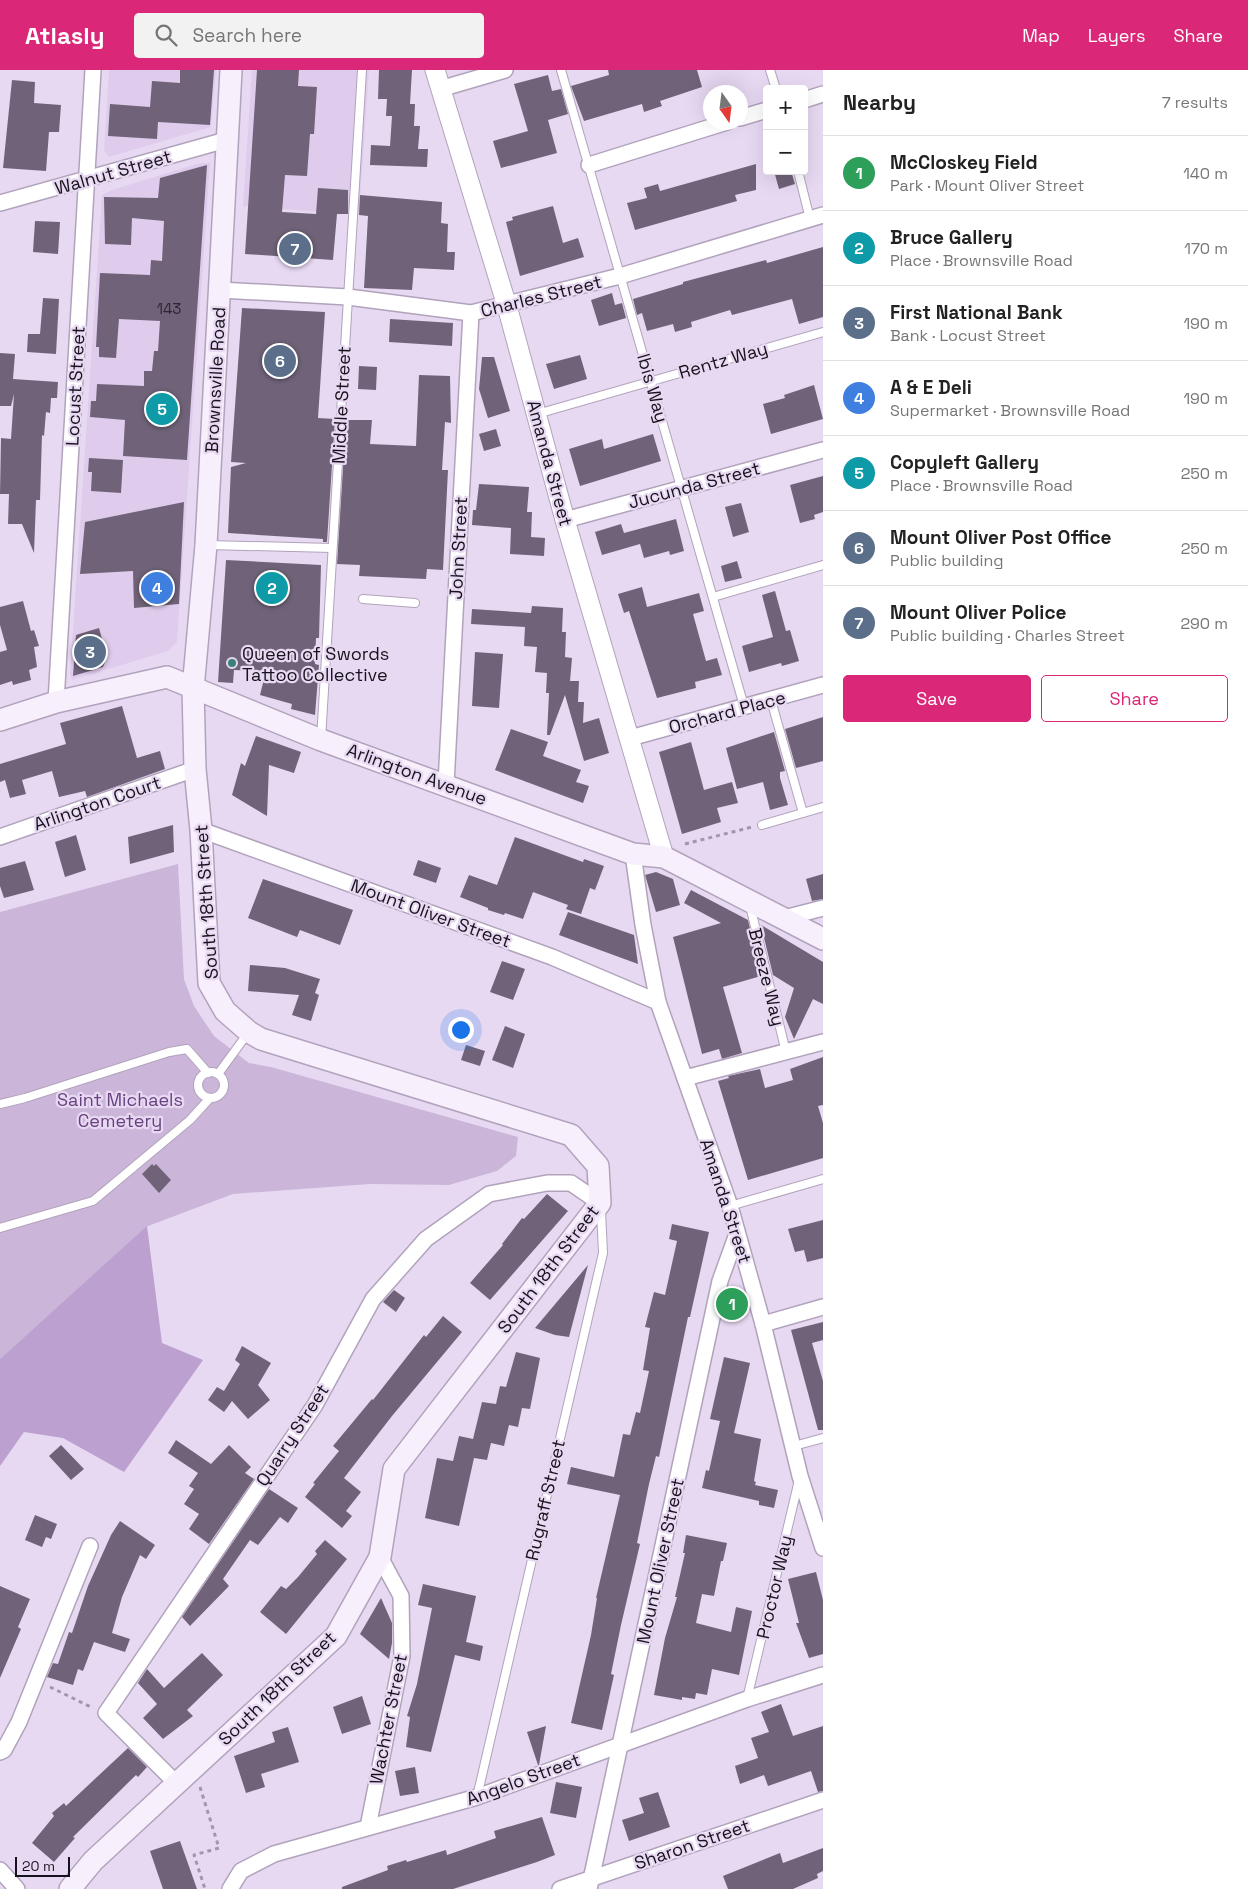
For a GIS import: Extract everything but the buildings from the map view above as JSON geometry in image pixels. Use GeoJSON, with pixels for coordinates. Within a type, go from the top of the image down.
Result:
{"type":"FeatureCollection","features":[{"type":"Feature","properties":{"kind":"main road","name":"Brownsville Road"},"geometry":{"type":"LineString","coordinates":[[193,689],[206,545],[231,70]]}},
{"type":"Feature","properties":{"kind":"main road","name":"Arlington Avenue"},"geometry":{"type":"LineString","coordinates":[[0,720],[56,702],[167,677],[321,740],[634,854],[664,857],[823,939]]}},
{"type":"Feature","properties":{"kind":"main road","name":"South 18th Street"},"geometry":{"type":"LineString","coordinates":[[70,1889],[93,1861],[336,1636],[380,1557],[394,1469],[600,1203],[598,1166],[571,1135],[261,1039],[249,1032],[225,1011],[209,983],[201,830],[195,769],[193,689]]}},
{"type":"Feature","properties":{"kind":"street","name":"Locust Street"},"geometry":{"type":"LineString","coordinates":[[56,702],[93,70]]}},
{"type":"Feature","properties":{"kind":"street","name":"Amanda Street"},"geometry":{"type":"LineString","coordinates":[[435,70],[507,306],[565,520],[664,857]]}},
{"type":"Feature","properties":{"kind":"street"},"geometry":{"type":"LineString","coordinates":[[440,89],[506,70]]}},
{"type":"Feature","properties":{"kind":"street"},"geometry":{"type":"LineString","coordinates":[[808,99],[823,94]]}},
{"type":"Feature","properties":{"kind":"street"},"geometry":{"type":"LineString","coordinates":[[748,116],[763,111]]}},
{"type":"Feature","properties":{"kind":"street"},"geometry":{"type":"LineString","coordinates":[[589,164],[703,129]]}},
{"type":"Feature","properties":{"kind":"street","name":"Walnut Street"},"geometry":{"type":"LineString","coordinates":[[0,204],[226,140]]}},
{"type":"Feature","properties":{"kind":"street","name":"Charles Street"},"geometry":{"type":"LineString","coordinates":[[220,290],[348,297],[471,313],[507,306],[620,276],[817,217]]}},
{"type":"Feature","properties":{"kind":"street","name":"John Street"},"geometry":{"type":"LineString","coordinates":[[446,784],[471,313]]}},
{"type":"Feature","properties":{"kind":"street","name":"Jucunda Street"},"geometry":{"type":"LineString","coordinates":[[565,520],[823,450]]}},
{"type":"Feature","properties":{"kind":"street","name":"Orchard Place"},"geometry":{"type":"LineString","coordinates":[[630,738],[823,685]]}},
{"type":"Feature","properties":{"kind":"street","name":"Arlington Court"},"geometry":{"type":"LineString","coordinates":[[0,837],[195,769]]}},
{"type":"Feature","properties":{"kind":"street","name":"Mount Oliver Street"},"geometry":{"type":"LineString","coordinates":[[201,830],[552,957],[658,1002]]}},
{"type":"Feature","properties":{"kind":"street","name":"Amanda Street"},"geometry":{"type":"LineString","coordinates":[[634,854],[643,925],[658,1002],[730,1206],[763,1324],[800,1476],[823,1548]]}},
{"type":"Feature","properties":{"kind":"street"},"geometry":{"type":"LineString","coordinates":[[784,918],[823,908]]}},
{"type":"Feature","properties":{"kind":"street"},"geometry":{"type":"LineString","coordinates":[[685,1078],[823,1042]]}},
{"type":"Feature","properties":{"kind":"street","name":"Quarry Street"},"geometry":{"type":"LineString","coordinates":[[106,1713],[315,1405],[373,1299],[426,1239],[489,1194],[547,1183],[572,1183],[600,1203]]}},
{"type":"Feature","properties":{"kind":"street","name":"Mount Oliver Street"},"geometry":{"type":"LineString","coordinates":[[590,1884],[720,1281],[737,1234]]}},
{"type":"Feature","properties":{"kind":"street"},"geometry":{"type":"LineString","coordinates":[[763,1324],[823,1307]]}},
{"type":"Feature","properties":{"kind":"street"},"geometry":{"type":"LineString","coordinates":[[0,1752],[4,1750],[19,1722],[90,1546]]}},
{"type":"Feature","properties":{"kind":"street","name":"Wachter Street"},"geometry":{"type":"LineString","coordinates":[[368,1827],[402,1656],[402,1596],[380,1557]]}},
{"type":"Feature","properties":{"kind":"street","name":"Angelo Street"},"geometry":{"type":"LineString","coordinates":[[230,1889],[241,1871],[274,1854],[477,1797],[621,1743],[747,1699],[823,1676]]}},
{"type":"Feature","properties":{"kind":"street"},"geometry":{"type":"LineString","coordinates":[[106,1713],[176,1784]]}},
{"type":"Feature","properties":{"kind":"street","name":"Sharon Street"},"geometry":{"type":"LineString","coordinates":[[560,1889],[590,1884],[823,1800]]}},
{"type":"Feature","properties":{"kind":"street"},"geometry":{"type":"LineString","coordinates":[[0,1870],[16,1889]]}},
{"type":"Feature","properties":{"kind":"lane","name":"Middle Street"},"geometry":{"type":"LineString","coordinates":[[321,740],[362,70]]}},
{"type":"Feature","properties":{"kind":"lane","name":"Ibis Way"},"geometry":{"type":"LineString","coordinates":[[561,70],[744,706]]}},
{"type":"Feature","properties":{"kind":"lane"},"geometry":{"type":"LineString","coordinates":[[770,70],[775,85]]}},
{"type":"Feature","properties":{"kind":"lane"},"geometry":{"type":"LineString","coordinates":[[800,175],[817,217]]}},
{"type":"Feature","properties":{"kind":"lane","name":"Rentz Way"},"geometry":{"type":"LineString","coordinates":[[537,414],[823,332]]}},
{"type":"Feature","properties":{"kind":"lane"},"geometry":{"type":"LineString","coordinates":[[206,545],[332,548]]}},
{"type":"Feature","properties":{"kind":"lane"},"geometry":{"type":"LineString","coordinates":[[713,597],[823,565]]}},
{"type":"Feature","properties":{"kind":"lane"},"geometry":{"type":"LineString","coordinates":[[363,599],[415,603]]}},
{"type":"Feature","properties":{"kind":"lane"},"geometry":{"type":"LineString","coordinates":[[771,700],[803,813]]}},
{"type":"Feature","properties":{"kind":"lane"},"geometry":{"type":"LineString","coordinates":[[762,824],[823,808]]}},
{"type":"Feature","properties":{"kind":"lane","name":"Breeze Way"},"geometry":{"type":"LineString","coordinates":[[749,900],[786,1052]]}},
{"type":"Feature","properties":{"kind":"lane"},"geometry":{"type":"LineString","coordinates":[[218,1074],[249,1032]]}},
{"type":"Feature","properties":{"kind":"lane"},"geometry":{"type":"LineString","coordinates":[[0,1104],[25,1098],[169,1052],[187,1049],[208,1073]]}},
{"type":"Feature","properties":{"kind":"lane"},"geometry":{"type":"LineString","coordinates":[[0,1228],[93,1201],[190,1120],[210,1098],[222,1093],[223,1079],[218,1074],[208,1073],[202,1076],[199,1089],[210,1098]]}},
{"type":"Feature","properties":{"kind":"lane"},"geometry":{"type":"LineString","coordinates":[[730,1206],[823,1179]]}},
{"type":"Feature","properties":{"kind":"lane","name":"Rugraff Street"},"geometry":{"type":"LineString","coordinates":[[477,1797],[604,1254],[600,1203]]}},
{"type":"Feature","properties":{"kind":"lane"},"geometry":{"type":"LineString","coordinates":[[794,1446],[823,1438]]}},
{"type":"Feature","properties":{"kind":"lane","name":"Proctor Way"},"geometry":{"type":"LineString","coordinates":[[747,1699],[800,1476]]}},
{"type":"Feature","properties":{"kind":"path"},"geometry":{"type":"LineString","coordinates":[[685,844],[762,824]]}},
{"type":"Feature","properties":{"kind":"path"},"geometry":{"type":"LineString","coordinates":[[35,1679],[106,1713]]}},
{"type":"Feature","properties":{"kind":"path"},"geometry":{"type":"LineString","coordinates":[[199,1783],[219,1848],[194,1855],[205,1889]]}},
{"type":"Feature","properties":{"kind":"shaded area"},"geometry":{"type":"Polygon","coordinates":[[[109,70],[216,70],[211,127],[109,157],[104,150],[109,70]]]}},
{"type":"Feature","properties":{"kind":"shaded area"},"geometry":{"type":"Polygon","coordinates":[[[252,70],[369,70],[359,215],[243,206],[252,70]]]}},
{"type":"Feature","properties":{"kind":"shaded area"},"geometry":{"type":"Polygon","coordinates":[[[200,163],[210,163],[177,642],[168,651],[72,680],[70,674],[102,195],[112,190],[200,163]]]}},
{"type":"Feature","properties":{"kind":"shaded area"},"geometry":{"type":"Polygon","coordinates":[[[147,1226],[162,1343],[203,1360],[124,1472],[63,1438],[24,1432],[0,1466],[0,1359],[147,1226]]]}},
{"type":"Feature","properties":{"kind":"green space","name":"Saint Michaels Cemetery"},"geometry":{"type":"Polygon","coordinates":[[[178,864],[184,979],[194,1006],[214,1036],[249,1063],[271,1067],[518,1137],[516,1156],[497,1171],[449,1185],[370,1184],[233,1194],[148,1226],[0,1359],[0,912],[178,864]]]}},
{"type":"Feature","properties":{"kind":"place","name":"Mount Oliver Police"},"geometry":{"type":"Point","coordinates":[295,249]}},
{"type":"Feature","properties":{"kind":"place","name":"Mount Oliver Post Office"},"geometry":{"type":"Point","coordinates":[280,361]}},
{"type":"Feature","properties":{"kind":"place","name":"Copyleft Gallery"},"geometry":{"type":"Point","coordinates":[162,409]}},
{"type":"Feature","properties":{"kind":"place","name":"A & E Deli"},"geometry":{"type":"Point","coordinates":[157,588]}},
{"type":"Feature","properties":{"kind":"place","name":"Bruce Gallery"},"geometry":{"type":"Point","coordinates":[272,588]}},
{"type":"Feature","properties":{"kind":"place","name":"First National Bank"},"geometry":{"type":"Point","coordinates":[90,652]}},
{"type":"Feature","properties":{"kind":"place","name":"Queen of Swords Tattoo Collective"},"geometry":{"type":"Point","coordinates":[232,663]}},
{"type":"Feature","properties":{"kind":"place","name":"McCloskey Field"},"geometry":{"type":"Point","coordinates":[732,1304]}}]}
